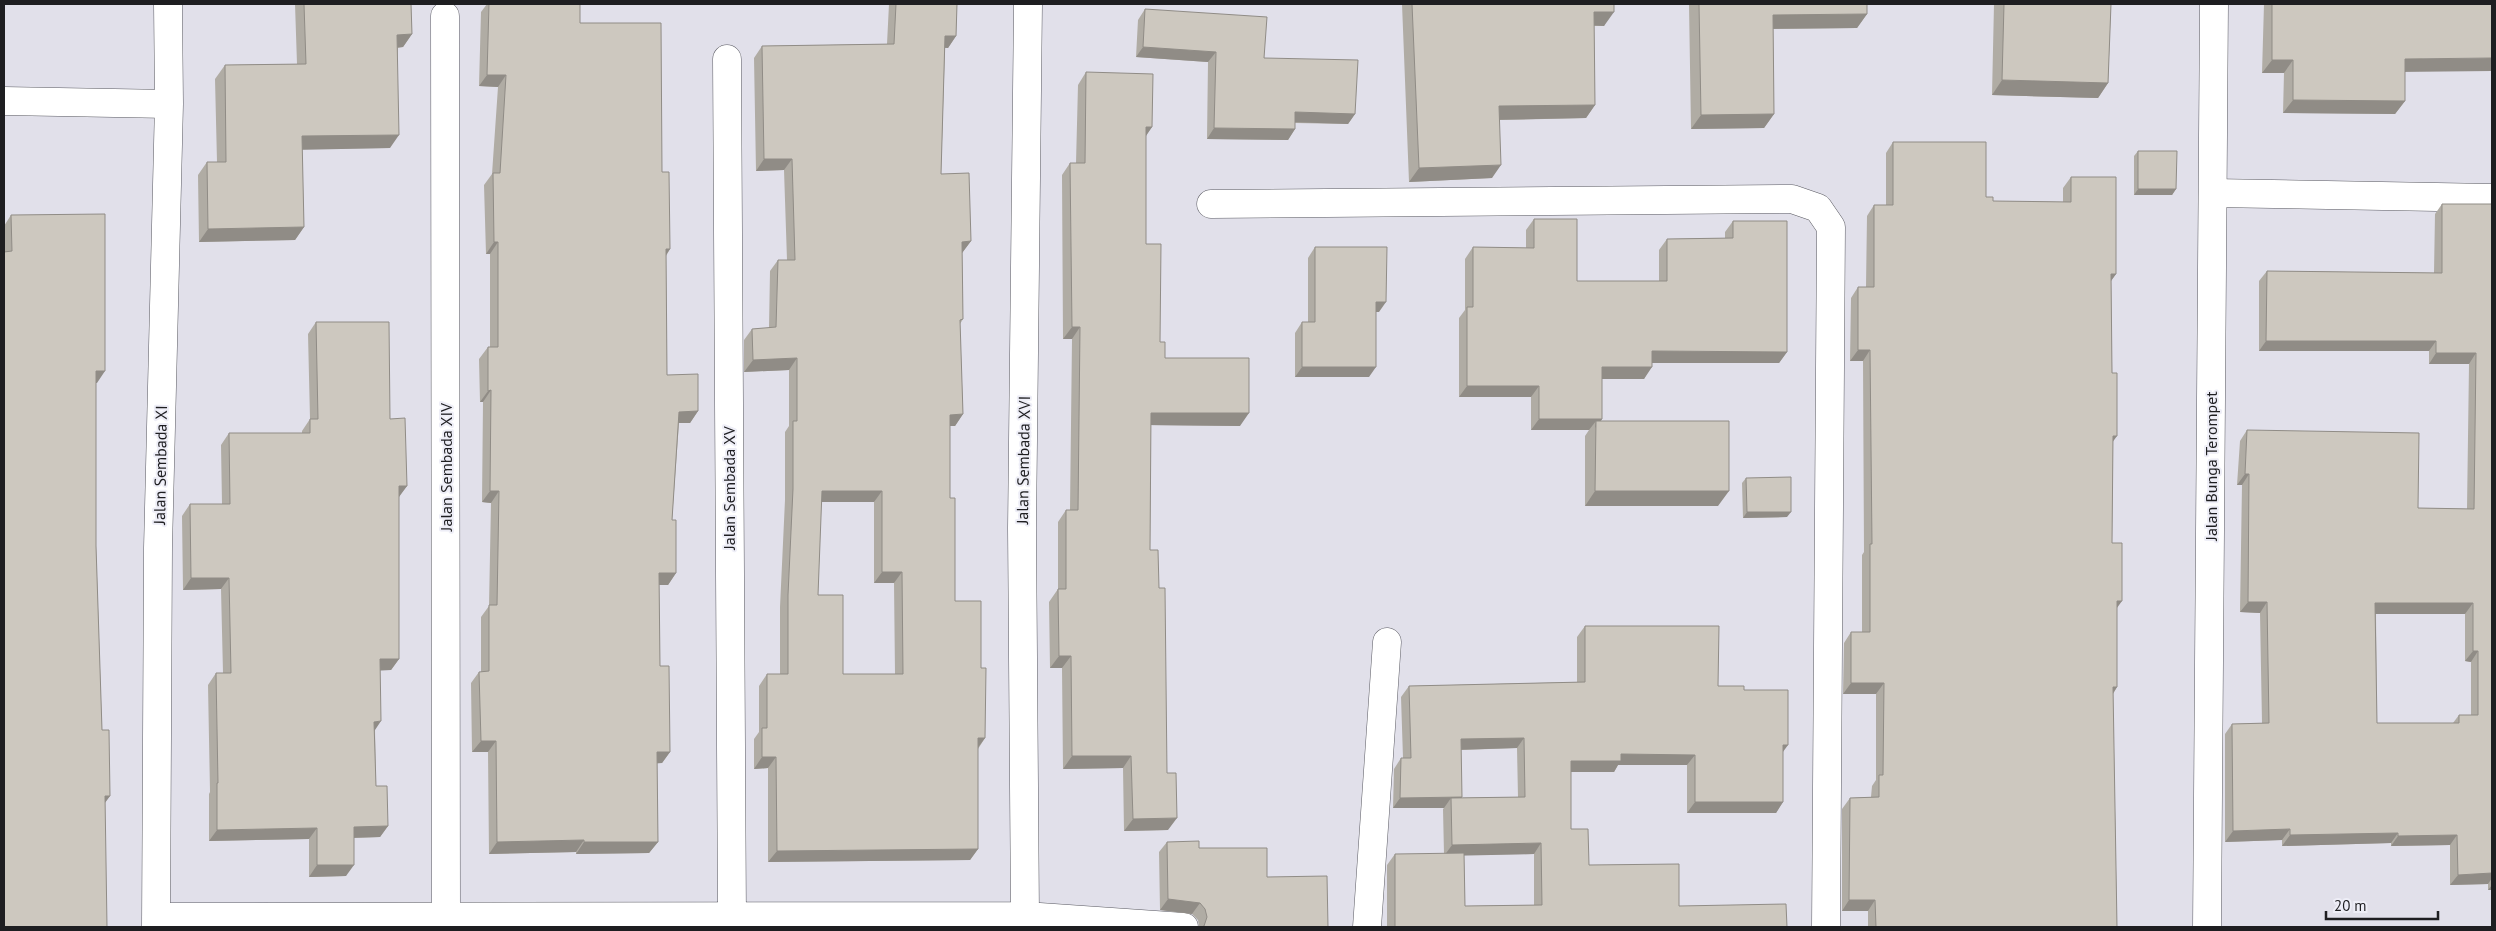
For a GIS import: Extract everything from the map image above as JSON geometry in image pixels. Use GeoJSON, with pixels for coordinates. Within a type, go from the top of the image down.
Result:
{"type":"FeatureCollection","features":[{"type":"Feature","properties":{"kind":"street","name":"Jalan Sembada XI"},"geometry":{"type":"LineString","coordinates":[[156,922],[158,548],[169,104],[168,4]]}},
{"type":"Feature","properties":{"kind":"street","name":"Jalan Sembada XVI"},"geometry":{"type":"LineString","coordinates":[[1025,916],[1022,528],[1028,4]]}},
{"type":"Feature","properties":{"kind":"street","name":"Jalan Bunga Terompet"},"geometry":{"type":"LineString","coordinates":[[2207,927],[2214,4]]}},
{"type":"Feature","properties":{"kind":"street","name":"Jalan Sembada XIV"},"geometry":{"type":"LineString","coordinates":[[445,16],[446,917]]}},
{"type":"Feature","properties":{"kind":"street","name":"Jalan Sembada XV"},"geometry":{"type":"LineString","coordinates":[[727,59],[732,916]]}},
{"type":"Feature","properties":{"kind":"street"},"geometry":{"type":"LineString","coordinates":[[4,102],[169,104]]}},
{"type":"Feature","properties":{"kind":"street"},"geometry":{"type":"LineString","coordinates":[[2213,193],[2492,198]]}},
{"type":"Feature","properties":{"kind":"street"},"geometry":{"type":"LineString","coordinates":[[1211,204],[1792,199],[1818,208],[1831,227],[1826,927]]}},
{"type":"Feature","properties":{"kind":"street"},"geometry":{"type":"LineString","coordinates":[[1367,927],[1387,642]]}},
{"type":"Feature","properties":{"kind":"street"},"geometry":{"type":"LineString","coordinates":[[156,922],[446,917],[1025,916],[1184,927]]}},
{"type":"Feature","properties":{"kind":"building"},"geometry":{"type":"Polygon","coordinates":[[[304,4],[411,4],[412,34],[397,35],[399,135],[302,136],[304,227],[208,229],[207,162],[226,162],[225,65],[306,64],[304,4]]]}},
{"type":"Feature","properties":{"kind":"building"},"geometry":{"type":"Polygon","coordinates":[[[489,4],[580,4],[580,23],[661,23],[662,172],[669,172],[670,249],[666,249],[667,375],[698,374],[698,411],[679,412],[672,520],[676,520],[676,573],[659,573],[660,666],[669,666],[670,752],[657,752],[658,842],[584,842],[584,840],[497,842],[496,741],[481,741],[479,672],[489,671],[489,605],[497,605],[499,491],[490,491],[491,390],[488,391],[488,347],[498,347],[498,242],[494,242],[493,173],[500,173],[506,75],[487,75],[489,4]]]}},
{"type":"Feature","properties":{"kind":"building"},"geometry":{"type":"Polygon","coordinates":[[[896,4],[957,4],[956,36],[945,36],[941,174],[969,173],[971,241],[962,242],[963,319],[960,320],[963,414],[950,415],[950,498],[955,498],[955,601],[981,601],[981,668],[986,668],[985,738],[978,738],[978,849],[777,851],[776,757],[762,757],[762,728],[767,728],[767,674],[788,674],[788,595],[793,489],[793,421],[797,421],[797,358],[753,360],[752,329],[776,327],[778,260],[795,260],[792,159],[764,159],[762,46],[894,44],[896,4]],[[822,491],[818,595],[843,595],[843,674],[903,674],[902,572],[882,572],[882,491],[822,491]]]}},
{"type":"Feature","properties":{"kind":"building"},"geometry":{"type":"Polygon","coordinates":[[[1412,4],[1614,4],[1614,12],[1594,12],[1595,105],[1499,106],[1501,165],[1419,168],[1412,4]]]}},
{"type":"Feature","properties":{"kind":"building"},"geometry":{"type":"Polygon","coordinates":[[[1699,4],[1867,4],[1867,14],[1773,15],[1774,114],[1701,115],[1699,4]]]}},
{"type":"Feature","properties":{"kind":"building"},"geometry":{"type":"Polygon","coordinates":[[[2004,4],[2111,4],[2108,83],[2002,80],[2004,4]]]}},
{"type":"Feature","properties":{"kind":"building"},"geometry":{"type":"Polygon","coordinates":[[[2272,4],[2492,4],[2492,58],[2405,59],[2405,101],[2293,100],[2293,60],[2272,60],[2272,4]]]}},
{"type":"Feature","properties":{"kind":"building"},"geometry":{"type":"Polygon","coordinates":[[[1145,9],[1267,17],[1264,58],[1358,60],[1355,114],[1295,112],[1295,129],[1214,128],[1216,52],[1143,47],[1145,9]]]}},
{"type":"Feature","properties":{"kind":"building"},"geometry":{"type":"Polygon","coordinates":[[[1086,72],[1153,74],[1152,127],[1146,127],[1146,244],[1161,244],[1160,342],[1165,342],[1165,358],[1249,358],[1249,413],[1151,413],[1150,550],[1158,550],[1159,588],[1165,588],[1167,773],[1176,773],[1177,818],[1133,819],[1131,756],[1072,756],[1071,656],[1059,656],[1058,589],[1066,589],[1066,510],[1078,510],[1080,327],[1072,327],[1070,163],[1085,163],[1086,72]]]}},
{"type":"Feature","properties":{"kind":"building"},"geometry":{"type":"Polygon","coordinates":[[[1893,142],[1986,142],[1986,197],[1993,197],[1993,201],[2071,202],[2071,177],[2116,177],[2116,274],[2111,274],[2112,373],[2117,373],[2117,436],[2113,436],[2112,543],[2122,543],[2122,601],[2117,601],[2117,687],[2113,687],[2117,927],[1876,927],[1875,900],[1849,900],[1850,798],[1879,797],[1879,775],[1883,775],[1884,683],[1851,683],[1851,632],[1870,632],[1870,544],[1872,544],[1870,350],[1858,350],[1858,287],[1874,287],[1874,205],[1893,205],[1893,142]]]}},
{"type":"Feature","properties":{"kind":"building"},"geometry":{"type":"Polygon","coordinates":[[[2138,151],[2177,151],[2176,189],[2138,189],[2138,151]]]}},
{"type":"Feature","properties":{"kind":"building"},"geometry":{"type":"Polygon","coordinates":[[[2442,204],[2492,204],[2492,873],[2458,875],[2457,835],[2398,836],[2398,833],[2290,835],[2290,829],[2233,831],[2232,724],[2269,723],[2267,602],[2248,602],[2249,474],[2245,474],[2247,430],[2419,433],[2418,508],[2474,509],[2476,353],[2436,353],[2436,341],[2266,341],[2267,271],[2442,273],[2442,204]],[[2375,603],[2377,723],[2459,723],[2459,715],[2478,715],[2478,651],[2473,651],[2473,603],[2375,603]]]}},
{"type":"Feature","properties":{"kind":"building"},"geometry":{"type":"Polygon","coordinates":[[[105,214],[105,371],[96,371],[96,546],[102,730],[109,730],[110,796],[105,796],[107,927],[4,927],[4,252],[12,251],[11,215],[105,214]]]}},
{"type":"Feature","properties":{"kind":"building"},"geometry":{"type":"Polygon","coordinates":[[[1534,219],[1577,219],[1577,281],[1667,281],[1667,239],[1733,238],[1733,221],[1787,221],[1787,352],[1652,351],[1652,367],[1602,367],[1602,419],[1539,419],[1539,386],[1467,386],[1467,307],[1473,307],[1473,247],[1534,248],[1534,219]]]}},
{"type":"Feature","properties":{"kind":"building"},"geometry":{"type":"Polygon","coordinates":[[[1315,247],[1387,247],[1386,302],[1376,302],[1376,367],[1302,367],[1302,322],[1315,322],[1315,247]]]}},
{"type":"Feature","properties":{"kind":"building"},"geometry":{"type":"Polygon","coordinates":[[[316,322],[389,322],[390,419],[405,418],[407,486],[399,486],[399,659],[380,659],[381,721],[374,722],[376,786],[387,786],[388,826],[354,827],[354,865],[317,865],[317,828],[217,830],[216,673],[231,673],[229,578],[191,578],[190,504],[230,504],[229,433],[310,433],[310,419],[318,419],[316,322]]]}},
{"type":"Feature","properties":{"kind":"building"},"geometry":{"type":"Polygon","coordinates":[[[1596,421],[1729,421],[1729,491],[1595,491],[1596,421]]]}},
{"type":"Feature","properties":{"kind":"building"},"geometry":{"type":"Polygon","coordinates":[[[1791,477],[1791,512],[1747,512],[1746,478],[1791,477]]]}},
{"type":"Feature","properties":{"kind":"building"},"geometry":{"type":"Polygon","coordinates":[[[1585,626],[1719,626],[1718,686],[1744,686],[1744,690],[1788,690],[1788,745],[1783,745],[1783,802],[1695,802],[1695,755],[1621,754],[1621,761],[1571,761],[1571,829],[1588,829],[1589,865],[1679,864],[1679,906],[1786,904],[1787,927],[1395,927],[1395,854],[1464,853],[1465,906],[1542,905],[1541,843],[1452,845],[1451,798],[1525,797],[1524,738],[1461,739],[1462,797],[1400,798],[1401,758],[1411,758],[1409,686],[1585,682],[1585,626]]]}},
{"type":"Feature","properties":{"kind":"building"},"geometry":{"type":"Polygon","coordinates":[[[1199,841],[1199,848],[1267,848],[1267,877],[1327,876],[1328,927],[1202,927],[1207,917],[1205,909],[1200,903],[1168,899],[1167,842],[1199,841]]]}}]}
